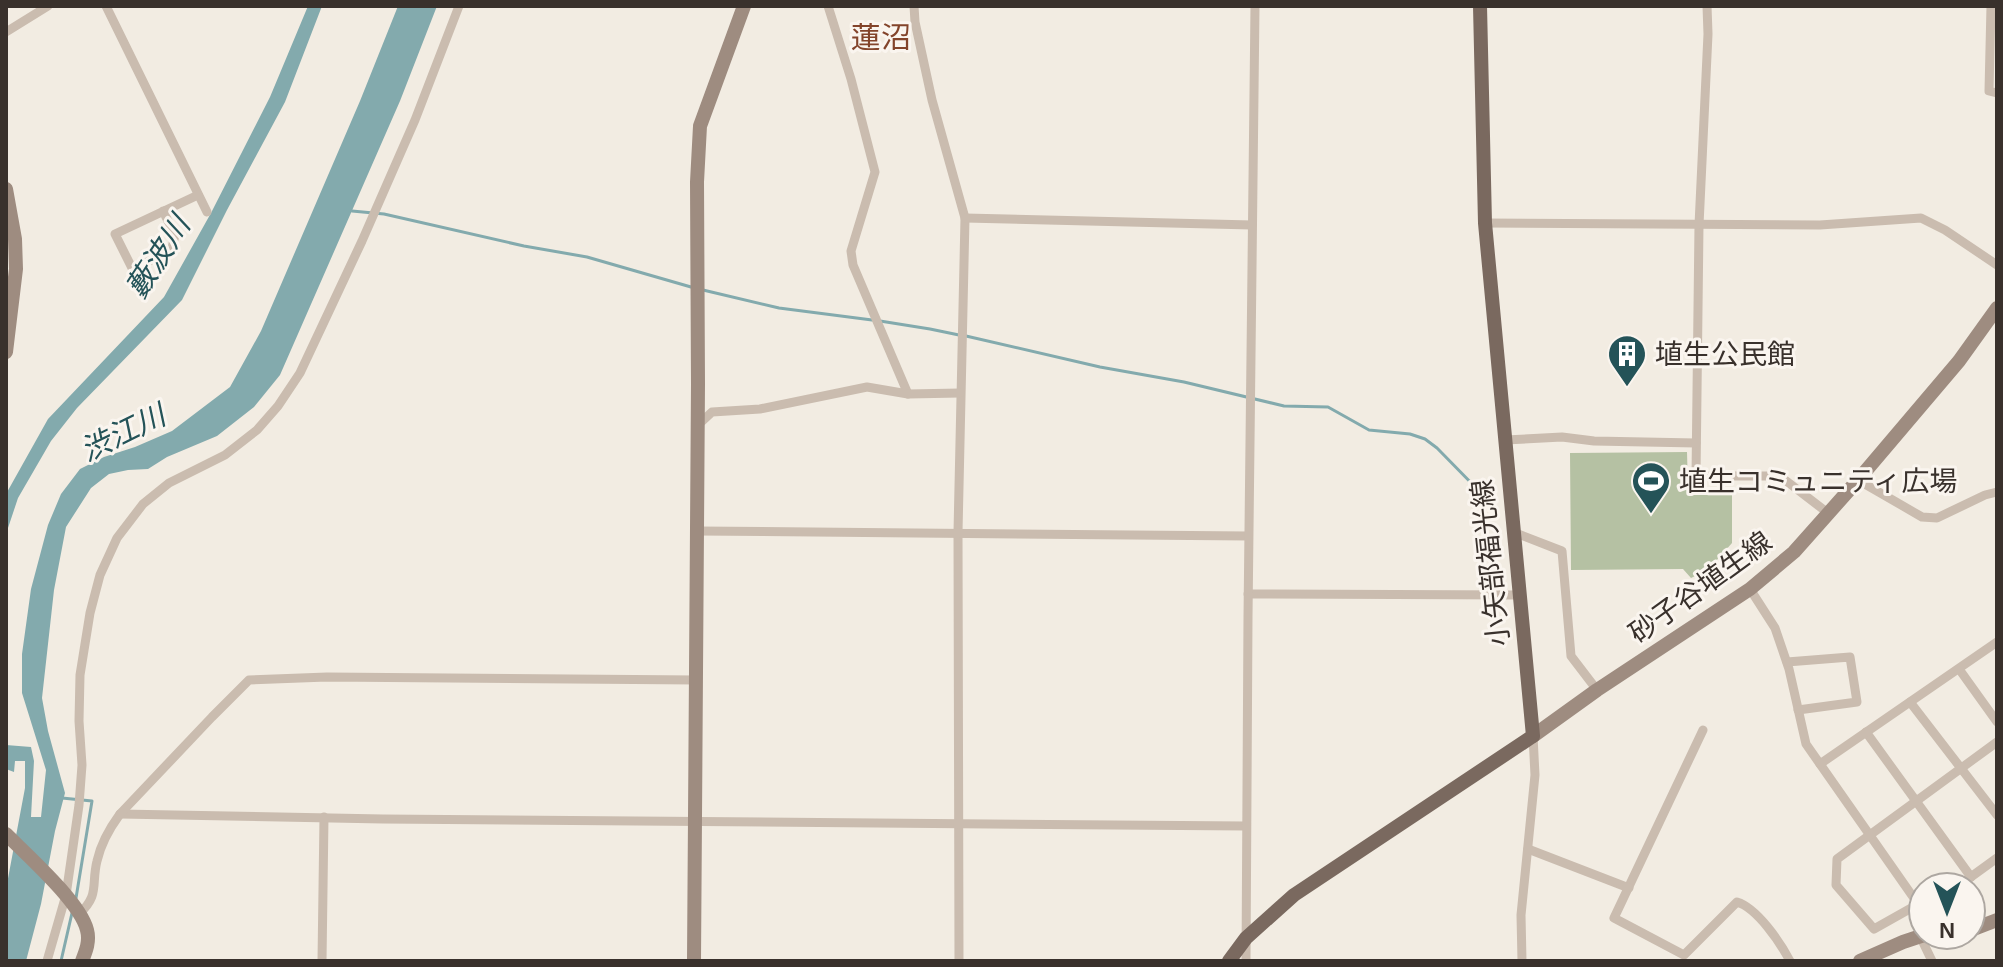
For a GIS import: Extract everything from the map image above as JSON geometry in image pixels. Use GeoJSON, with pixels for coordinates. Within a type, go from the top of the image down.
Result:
{"type":"FeatureCollection","features":[{"type":"Feature","properties":{"kind":"main road","name":"小矢部福光線"},"geometry":{"type":"LineString","coordinates":[[1480,6],[1485,223],[1533,736]]}},
{"type":"Feature","properties":{"kind":"main road"},"geometry":{"type":"LineString","coordinates":[[1229,961],[1246,938],[1294,895],[1533,736]]}},
{"type":"Feature","properties":{"kind":"street"},"geometry":{"type":"LineString","coordinates":[[6,32],[48,6]]}},
{"type":"Feature","properties":{"kind":"street"},"geometry":{"type":"LineString","coordinates":[[106,6],[207,212]]}},
{"type":"Feature","properties":{"kind":"street"},"geometry":{"type":"LineString","coordinates":[[47,961],[66,895],[79,805],[82,765],[80,675],[100,575],[117,538],[143,504],[169,483],[225,455],[257,430],[300,373],[415,120],[459,6]]}},
{"type":"Feature","properties":{"kind":"street"},"geometry":{"type":"LineString","coordinates":[[694,961],[697,182],[700,126],[744,6]]}},
{"type":"Feature","properties":{"kind":"street"},"geometry":{"type":"LineString","coordinates":[[828,6],[875,172],[851,251],[853,265],[908,394]]}},
{"type":"Feature","properties":{"kind":"street"},"geometry":{"type":"LineString","coordinates":[[914,6],[932,100],[965,218],[958,532],[959,961]]}},
{"type":"Feature","properties":{"kind":"street"},"geometry":{"type":"LineString","coordinates":[[1246,961],[1255,6]]}},
{"type":"Feature","properties":{"kind":"street"},"geometry":{"type":"LineString","coordinates":[[1707,6],[1699,225],[1696,476],[1774,476],[1785,480],[1828,513]]}},
{"type":"Feature","properties":{"kind":"street"},"geometry":{"type":"LineString","coordinates":[[1991,6],[1989,91],[1997,93]]}},
{"type":"Feature","properties":{"kind":"street"},"geometry":{"type":"LineString","coordinates":[[6,189],[15,239],[16,269],[6,352]]}},
{"type":"Feature","properties":{"kind":"street"},"geometry":{"type":"LineString","coordinates":[[163,211],[175,235],[172,248],[133,270],[115,234],[163,211],[198,195]]}},
{"type":"Feature","properties":{"kind":"street"},"geometry":{"type":"LineString","coordinates":[[965,218],[1252,225]]}},
{"type":"Feature","properties":{"kind":"street"},"geometry":{"type":"LineString","coordinates":[[1485,223],[1820,225],[1921,218],[1945,230],[1997,265]]}},
{"type":"Feature","properties":{"kind":"street","name":"砂子谷埴生線"},"geometry":{"type":"LineString","coordinates":[[1533,736],[1750,589],[1794,552],[1959,361],[1997,308]]}},
{"type":"Feature","properties":{"kind":"street"},"geometry":{"type":"LineString","coordinates":[[698,425],[712,412],[760,409],[867,387],[908,394],[960,393]]}},
{"type":"Feature","properties":{"kind":"street"},"geometry":{"type":"LineString","coordinates":[[1505,440],[1562,437],[1594,441],[1696,443]]}},
{"type":"Feature","properties":{"kind":"street"},"geometry":{"type":"LineString","coordinates":[[1858,480],[1922,517],[1937,518],[1997,492]]}},
{"type":"Feature","properties":{"kind":"street"},"geometry":{"type":"LineString","coordinates":[[697,531],[1248,536]]}},
{"type":"Feature","properties":{"kind":"street"},"geometry":{"type":"LineString","coordinates":[[1513,532],[1562,551],[1571,656],[1597,690]]}},
{"type":"Feature","properties":{"kind":"street"},"geometry":{"type":"LineString","coordinates":[[1750,589],[1775,628],[1787,662],[1806,744],[1907,886]]}},
{"type":"Feature","properties":{"kind":"street"},"geometry":{"type":"LineString","coordinates":[[1248,594],[1519,595]]}},
{"type":"Feature","properties":{"kind":"street"},"geometry":{"type":"LineString","coordinates":[[1820,764],[1997,642]]}},
{"type":"Feature","properties":{"kind":"street"},"geometry":{"type":"LineString","coordinates":[[1787,662],[1850,657],[1857,702],[1798,710]]}},
{"type":"Feature","properties":{"kind":"street"},"geometry":{"type":"LineString","coordinates":[[1959,669],[1997,722]]}},
{"type":"Feature","properties":{"kind":"street"},"geometry":{"type":"LineString","coordinates":[[79,914],[93,898],[97,862],[106,832],[249,680],[327,677],[696,680]]}},
{"type":"Feature","properties":{"kind":"street"},"geometry":{"type":"LineString","coordinates":[[1910,702],[1997,815]]}},
{"type":"Feature","properties":{"kind":"street"},"geometry":{"type":"LineString","coordinates":[[1703,730],[1614,918],[1684,955],[1737,902],[1745,904],[1779,941],[1790,961]]}},
{"type":"Feature","properties":{"kind":"street"},"geometry":{"type":"LineString","coordinates":[[1866,732],[1967,871]]}},
{"type":"Feature","properties":{"kind":"street"},"geometry":{"type":"LineString","coordinates":[[1522,961],[1521,915],[1535,775],[1533,736]]}},
{"type":"Feature","properties":{"kind":"street"},"geometry":{"type":"LineString","coordinates":[[1907,910],[1874,929],[1836,885],[1837,859],[1997,742]]}},
{"type":"Feature","properties":{"kind":"street"},"geometry":{"type":"LineString","coordinates":[[120,814],[1246,826]]}},
{"type":"Feature","properties":{"kind":"street"},"geometry":{"type":"LineString","coordinates":[[322,961],[324,817]]}},
{"type":"Feature","properties":{"kind":"street"},"geometry":{"type":"LineString","coordinates":[[6,834],[66,895],[79,914],[87,930],[88,944],[82,961]]}},
{"type":"Feature","properties":{"kind":"street"},"geometry":{"type":"LineString","coordinates":[[1528,849],[1629,888]]}},
{"type":"Feature","properties":{"kind":"street"},"geometry":{"type":"LineString","coordinates":[[1979,871],[1997,858]]}},
{"type":"Feature","properties":{"kind":"street"},"geometry":{"type":"LineString","coordinates":[[1860,961],[1907,941]]}},
{"type":"Feature","properties":{"kind":"green space","name":"埴生コミュニティ広場"},"geometry":{"type":"Polygon","coordinates":[[[1687,452],[1688,488],[1732,488],[1732,543],[1708,570],[1691,578],[1683,569],[1571,570],[1570,453],[1687,452]]]}},
{"type":"Feature","properties":{"kind":"water"},"geometry":{"type":"Polygon","coordinates":[[[308,6],[322,6],[285,102],[182,300],[77,408],[51,441],[18,498],[6,534],[6,494],[48,419],[164,297],[270,97],[308,6]]]}},
{"type":"Feature","properties":{"kind":"water"},"geometry":{"type":"Polygon","coordinates":[[[398,6],[437,6],[400,101],[280,375],[254,407],[217,436],[167,457],[148,469],[109,474],[91,488],[66,527],[54,590],[42,698],[65,793],[26,961],[6,961],[6,889],[25,788],[25,761],[15,761],[14,772],[6,769],[6,745],[31,747],[34,761],[31,817],[41,817],[46,770],[22,693],[22,654],[31,589],[48,525],[61,494],[80,469],[172,431],[230,387],[261,331],[398,6]]]}},
{"type":"Feature","properties":{"kind":"waterway"},"geometry":{"type":"LineString","coordinates":[[352,211],[384,214],[587,257],[691,287]]}},
{"type":"Feature","properties":{"kind":"waterway"},"geometry":{"type":"LineString","coordinates":[[703,290],[779,308],[872,320]]}},
{"type":"Feature","properties":{"kind":"waterway"},"geometry":{"type":"LineString","coordinates":[[880,321],[959,335]]}},
{"type":"Feature","properties":{"kind":"waterway"},"geometry":{"type":"LineString","coordinates":[[966,336],[1284,406],[1328,407],[1369,430],[1410,434],[1425,439],[1492,506]]}},
{"type":"Feature","properties":{"kind":"waterway"},"geometry":{"type":"LineString","coordinates":[[62,798],[92,801],[76,898]]}},
{"type":"Feature","properties":{"kind":"waterway"},"geometry":{"type":"LineString","coordinates":[[61,961],[72,913]]}},
{"type":"Feature","properties":{"kind":"place","name":"埴生公民館"},"geometry":{"type":"Point","coordinates":[1627,388]}},
{"type":"Feature","properties":{"kind":"place","name":"埴生コミュニティ広場"},"geometry":{"type":"Point","coordinates":[1651,515]}},
{"type":"Feature","properties":{"kind":"district","name":"蓮沼"},"geometry":{"type":"Point","coordinates":[881,38]}},
{"type":"Feature","properties":{"kind":"water label","name":"藪波川"},"geometry":{"type":"Point","coordinates":[158,257]}},
{"type":"Feature","properties":{"kind":"water label","name":"渋江川"},"geometry":{"type":"Point","coordinates":[123,433]}}]}
